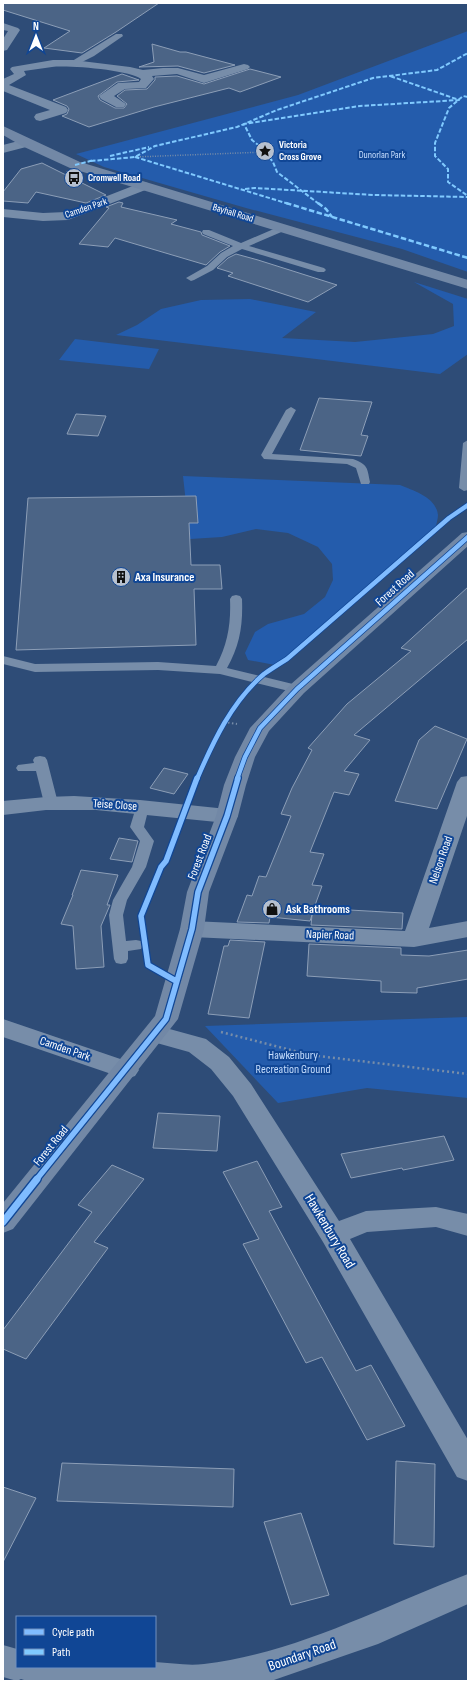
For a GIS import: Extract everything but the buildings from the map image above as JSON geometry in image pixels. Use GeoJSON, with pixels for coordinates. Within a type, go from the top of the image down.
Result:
{"type":"FeatureCollection","features":[{"type":"Feature","properties":{"kind":"street"},"geometry":{"type":"LineString","coordinates":[[3,26],[14,30],[3,48]]}},
{"type":"Feature","properties":{"kind":"street"},"geometry":{"type":"LineString","coordinates":[[3,68],[16,70],[54,63],[73,63],[130,70],[142,74],[148,79],[142,85],[122,86],[105,96],[120,104]]}},
{"type":"Feature","properties":{"kind":"street"},"geometry":{"type":"LineString","coordinates":[[142,74],[163,71],[178,71],[204,79],[244,67]]}},
{"type":"Feature","properties":{"kind":"street"},"geometry":{"type":"LineString","coordinates":[[3,84],[20,75],[20,72],[16,70]]}},
{"type":"Feature","properties":{"kind":"street"},"geometry":{"type":"LineString","coordinates":[[3,88],[62,110],[40,117]]}},
{"type":"Feature","properties":{"kind":"street","name":"Bayhall Road"},"geometry":{"type":"LineString","coordinates":[[3,130],[26,143],[75,165],[468,285]]}},
{"type":"Feature","properties":{"kind":"street"},"geometry":{"type":"LineString","coordinates":[[3,149],[26,143]]}},
{"type":"Feature","properties":{"kind":"street","name":"Camden Park"},"geometry":{"type":"LineString","coordinates":[[3,213],[43,217],[68,216],[143,186]]}},
{"type":"Feature","properties":{"kind":"street","name":"Forest Road"},"geometry":{"type":"LineString","coordinates":[[3,1222],[166,1019],[192,930],[198,892],[227,816],[235,785],[245,757],[260,728],[297,689],[468,537]]}},
{"type":"Feature","properties":{"kind":"street","name":"Nelson Road"},"geometry":{"type":"LineString","coordinates":[[414,939],[468,782]]}},
{"type":"Feature","properties":{"kind":"street","name":"Teise Close"},"geometry":{"type":"LineString","coordinates":[[3,808],[51,803],[78,803],[142,807],[227,816]]}},
{"type":"Feature","properties":{"kind":"street","name":"Napier Road"},"geometry":{"type":"LineString","coordinates":[[192,930],[414,939],[468,929]]}},
{"type":"Feature","properties":{"kind":"street","name":"Camden Park"},"geometry":{"type":"LineString","coordinates":[[3,1028],[126,1070]]}},
{"type":"Feature","properties":{"kind":"street","name":"Hawkenbury Road"},"geometry":{"type":"LineString","coordinates":[[155,1034],[197,1045],[220,1062],[242,1090],[333,1234],[468,1468]]}},
{"type":"Feature","properties":{"kind":"street"},"geometry":{"type":"LineString","coordinates":[[333,1234],[366,1222],[436,1217],[468,1225]]}},
{"type":"Feature","properties":{"kind":"street","name":"Boundary Road"},"geometry":{"type":"LineString","coordinates":[[38,1668],[81,1674],[202,1680],[255,1671],[366,1633],[468,1589]]}},
{"type":"Feature","properties":{"kind":"street"},"geometry":{"type":"LineString","coordinates":[[3,1661],[16,1665]]}},
{"type":"Feature","properties":{"kind":"lane"},"geometry":{"type":"LineString","coordinates":[[73,63],[91,54],[119,36]]}},
{"type":"Feature","properties":{"kind":"lane"},"geometry":{"type":"LineString","coordinates":[[191,278],[210,268],[224,255],[283,228]]}},
{"type":"Feature","properties":{"kind":"lane"},"geometry":{"type":"LineString","coordinates":[[206,232],[241,246],[321,270]]}},
{"type":"Feature","properties":{"kind":"lane"},"geometry":{"type":"LineString","coordinates":[[291,410],[266,455],[268,457],[349,461],[361,466],[365,482]]}},
{"type":"Feature","properties":{"kind":"lane"},"geometry":{"type":"LineString","coordinates":[[464,488],[468,442]]}},
{"type":"Feature","properties":{"kind":"lane"},"geometry":{"type":"LineString","coordinates":[[220,670],[230,654],[235,639],[238,621],[236,599]]}},
{"type":"Feature","properties":{"kind":"lane"},"geometry":{"type":"LineString","coordinates":[[3,660],[35,668],[158,666],[220,670],[297,689]]}},
{"type":"Feature","properties":{"kind":"lane"},"geometry":{"type":"LineString","coordinates":[[23,768],[41,763],[51,803]]}},
{"type":"Feature","properties":{"kind":"lane"},"geometry":{"type":"LineString","coordinates":[[136,945],[120,953],[116,915],[120,900],[139,867],[147,841],[137,827],[142,807]]}},
{"type":"Feature","properties":{"kind":"path"},"geometry":{"type":"LineString","coordinates":[[135,157],[265,152]]}},
{"type":"Feature","properties":{"kind":"path"},"geometry":{"type":"LineString","coordinates":[[221,728],[229,715]]}},
{"type":"Feature","properties":{"kind":"path"},"geometry":{"type":"LineString","coordinates":[[219,1032],[310,1055],[468,1074]]}},
{"type":"Feature","properties":{"kind":"green space","name":"Dunorlan Park"},"geometry":{"type":"Polygon","coordinates":[[[468,31],[468,272],[402,249],[246,208],[104,167],[76,154],[298,95],[468,31]]]}},
{"type":"Feature","properties":{"kind":"green space"},"geometry":{"type":"Polygon","coordinates":[[[414,282],[468,299],[468,354],[440,374],[116,335],[137,325],[161,309],[201,300],[250,299],[316,312],[282,338],[355,342],[433,334],[454,326],[453,304],[414,282]]]}},
{"type":"Feature","properties":{"kind":"green space"},"geometry":{"type":"Polygon","coordinates":[[[75,339],[159,349],[149,369],[59,360],[75,339]]]}},
{"type":"Feature","properties":{"kind":"green space"},"geometry":{"type":"Polygon","coordinates":[[[183,476],[400,485],[418,492],[429,499],[436,509],[438,518],[435,530],[287,659],[275,665],[248,660],[245,653],[255,632],[268,624],[304,614],[325,597],[333,580],[332,564],[318,547],[288,533],[256,529],[222,537],[190,539],[183,476]]]}},
{"type":"Feature","properties":{"kind":"green space","name":"Hawkenbury Recreation Ground"},"geometry":{"type":"Polygon","coordinates":[[[468,1017],[468,1098],[367,1088],[278,1103],[205,1026],[468,1017]]]}},
{"type":"Feature","properties":{"kind":"marked path"},"geometry":{"type":"LineString","coordinates":[[91,161],[135,157],[155,146],[237,127],[277,110],[373,78],[437,70],[468,53]]}},
{"type":"Feature","properties":{"kind":"marked path"},"geometry":{"type":"LineString","coordinates":[[332,217],[326,209],[277,172],[273,162],[262,148],[252,140],[244,124],[360,106],[459,100],[390,76]]}},
{"type":"Feature","properties":{"kind":"marked path"},"geometry":{"type":"LineString","coordinates":[[468,97],[463,96],[449,108],[435,143],[435,156],[448,169],[448,182],[468,196]]}},
{"type":"Feature","properties":{"kind":"marked path"},"geometry":{"type":"LineString","coordinates":[[110,156],[149,147]]}},
{"type":"Feature","properties":{"kind":"marked path"},"geometry":{"type":"LineString","coordinates":[[135,157],[468,258]]}},
{"type":"Feature","properties":{"kind":"marked path"},"geometry":{"type":"LineString","coordinates":[[75,165],[94,160]]}},
{"type":"Feature","properties":{"kind":"marked path"},"geometry":{"type":"LineString","coordinates":[[245,189],[255,188],[374,195],[468,197]]}},
{"type":"Feature","properties":{"kind":"cycle path"},"geometry":{"type":"LineString","coordinates":[[176,981],[148,965],[141,916],[161,867],[166,861],[198,777],[226,720],[243,695],[264,674],[287,659],[449,518],[468,505]]}},
{"type":"Feature","properties":{"kind":"cycle path"},"geometry":{"type":"LineString","coordinates":[[3,1222],[166,1019],[192,929],[198,892],[227,816],[235,785],[245,757],[260,728],[297,689],[468,537]]}},
{"type":"Feature","properties":{"kind":"place","name":"Victoria Cross Grove"},"geometry":{"type":"Point","coordinates":[265,151]}},
{"type":"Feature","properties":{"kind":"place","name":"Cromwell Road"},"geometry":{"type":"Point","coordinates":[74,178]}},
{"type":"Feature","properties":{"kind":"place","name":"Axa Insurance"},"geometry":{"type":"Point","coordinates":[121,577]}},
{"type":"Feature","properties":{"kind":"place","name":"Ask Bathrooms"},"geometry":{"type":"Point","coordinates":[272,909]}}]}
